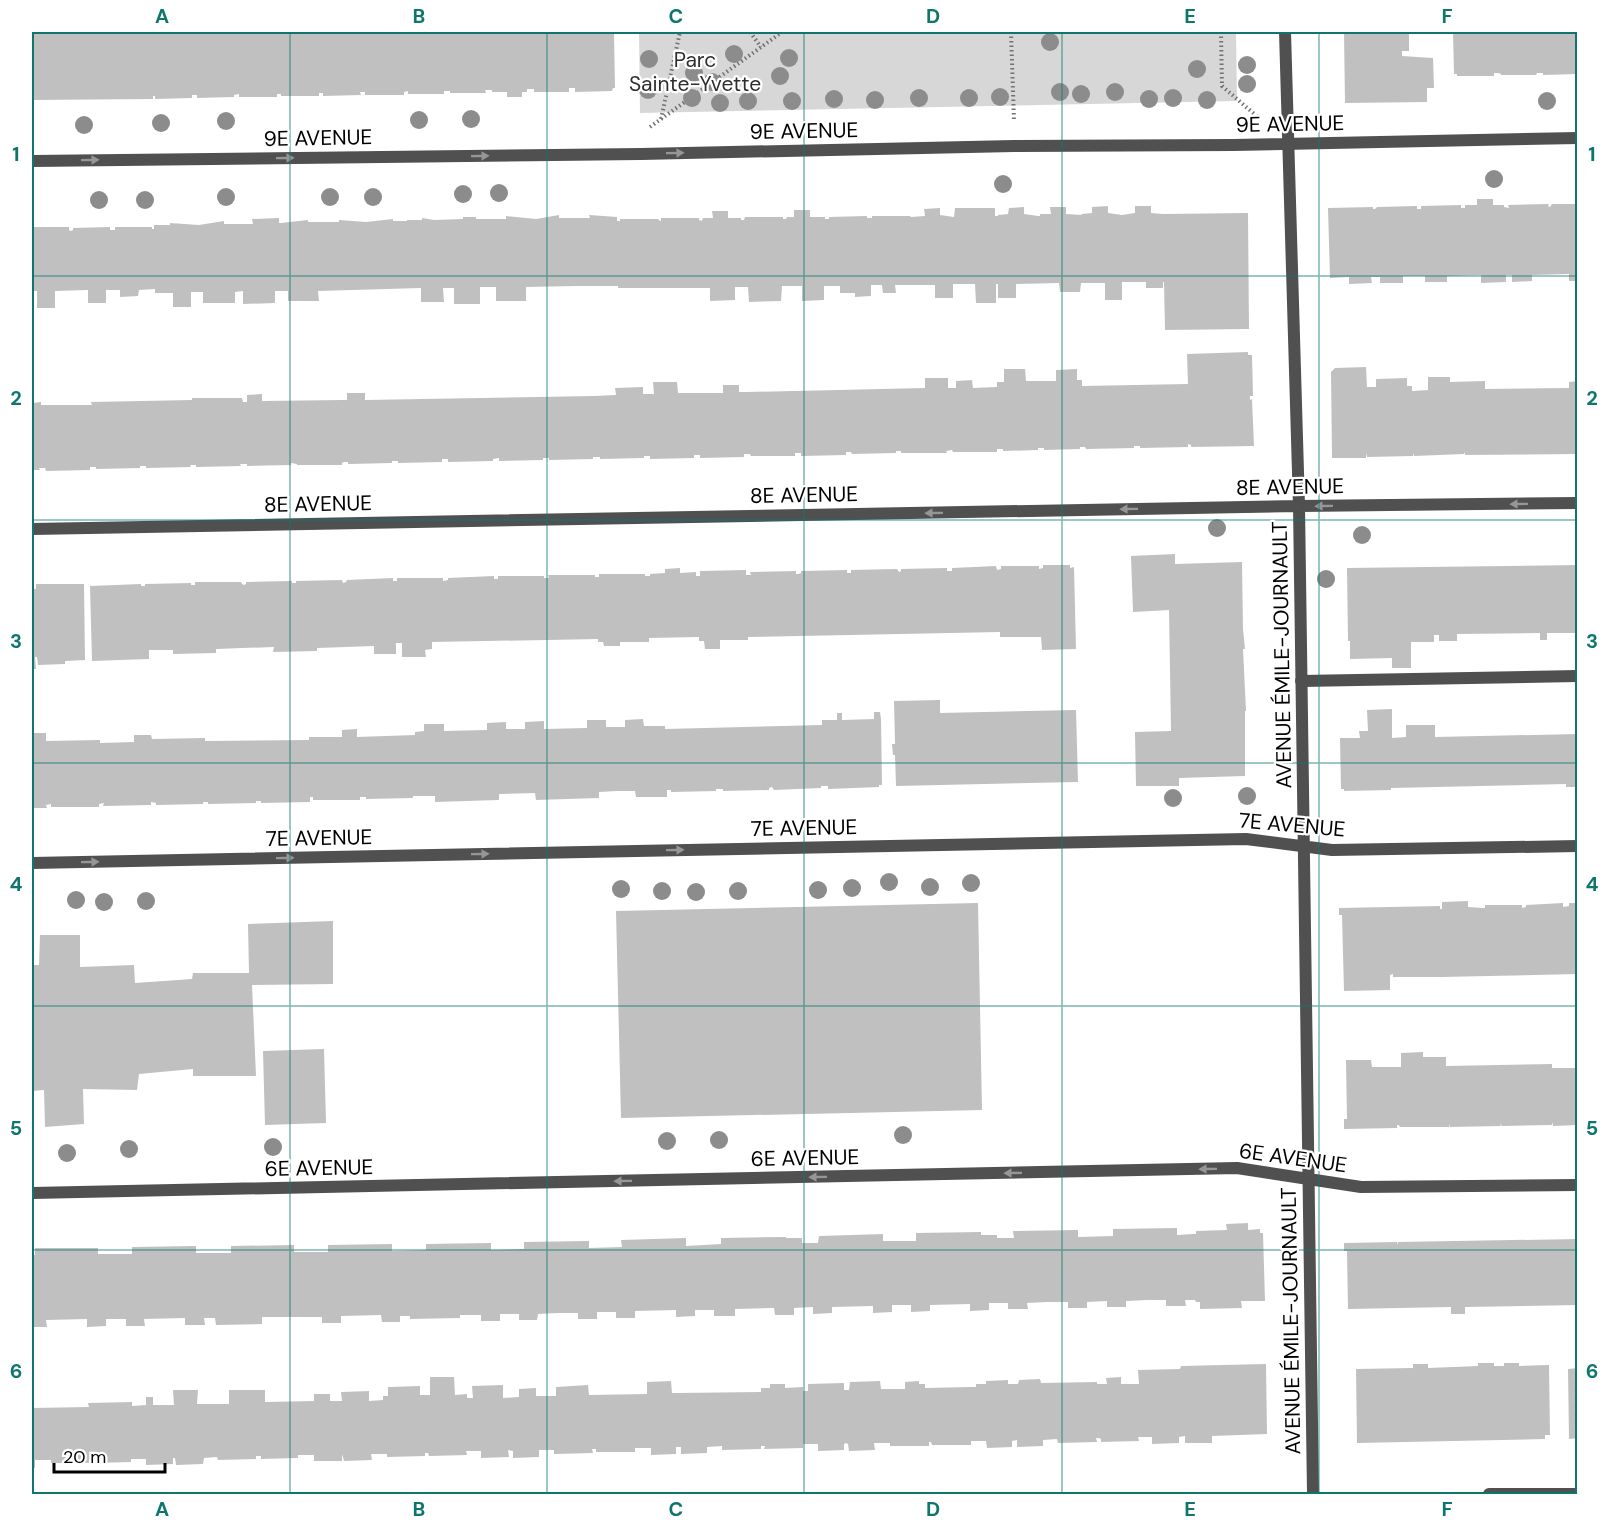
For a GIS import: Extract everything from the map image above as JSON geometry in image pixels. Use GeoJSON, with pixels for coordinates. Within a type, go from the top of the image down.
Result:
{"type":"FeatureCollection","features":[{"type":"Feature","properties":{"kind":"street","name":"AVENUE ÉMILE-JOURNAULT"},"geometry":{"type":"LineString","coordinates":[[1285,32],[1299,506],[1313,1494]]}},
{"type":"Feature","properties":{"kind":"street","name":"9E AVENUE"},"geometry":{"type":"LineString","coordinates":[[32,161],[609,154],[1014,146],[1233,145],[1578,138]]}},
{"type":"Feature","properties":{"kind":"street","name":"8E AVENUE"},"geometry":{"type":"LineString","coordinates":[[32,529],[1578,503]]}},
{"type":"Feature","properties":{"kind":"street"},"geometry":{"type":"LineString","coordinates":[[1301,681],[1578,676]]}},
{"type":"Feature","properties":{"kind":"street","name":"7E AVENUE"},"geometry":{"type":"LineString","coordinates":[[32,863],[1246,838],[1332,850],[1578,846]]}},
{"type":"Feature","properties":{"kind":"street","name":"6E AVENUE"},"geometry":{"type":"LineString","coordinates":[[32,1193],[1237,1168],[1361,1187],[1578,1185]]}},
{"type":"Feature","properties":{"kind":"street"},"geometry":{"type":"LineString","coordinates":[[1489,1494],[1578,1494]]}},
{"type":"Feature","properties":{"kind":"path"},"geometry":{"type":"LineString","coordinates":[[660,120],[680,32]]}},
{"type":"Feature","properties":{"kind":"path"},"geometry":{"type":"LineString","coordinates":[[750,32],[761,47]]}},
{"type":"Feature","properties":{"kind":"path"},"geometry":{"type":"LineString","coordinates":[[609,154],[782,32]]}},
{"type":"Feature","properties":{"kind":"path"},"geometry":{"type":"LineString","coordinates":[[1011,32],[1014,146]]}},
{"type":"Feature","properties":{"kind":"path"},"geometry":{"type":"LineString","coordinates":[[1221,32],[1222,86],[1288,143]]}},
{"type":"Feature","properties":{"kind":"green space","name":"Parc Sainte-Yvette"},"geometry":{"type":"Polygon","coordinates":[[[639,32],[1236,32],[1237,101],[640,113],[639,32]]]}},
{"type":"Feature","properties":{"kind":"building"},"geometry":{"type":"Polygon","coordinates":[[[32,32],[614,32],[615,88],[612,91],[575,92],[575,88],[569,88],[569,92],[534,92],[534,89],[527,89],[527,92],[522,92],[522,97],[507,97],[507,92],[485,90],[486,93],[444,91],[444,94],[408,94],[408,91],[404,92],[404,95],[365,95],[365,92],[360,92],[361,95],[323,96],[323,93],[319,93],[319,96],[281,96],[277,94],[277,97],[239,97],[239,94],[234,97],[197,98],[197,95],[192,95],[192,98],[155,99],[153,96],[153,99],[32,100],[32,32]]]}},
{"type":"Feature","properties":{"kind":"building"},"geometry":{"type":"Polygon","coordinates":[[[1344,32],[1409,32],[1409,51],[1402,51],[1402,56],[1433,58],[1434,88],[1427,88],[1427,102],[1345,103],[1344,32]]]}},
{"type":"Feature","properties":{"kind":"building"},"geometry":{"type":"Polygon","coordinates":[[[1453,32],[1578,32],[1578,74],[1501,75],[1494,73],[1494,76],[1457,76],[1454,74],[1453,32]]]}},
{"type":"Feature","properties":{"kind":"building"},"geometry":{"type":"Polygon","coordinates":[[[1477,199],[1493,199],[1493,205],[1504,205],[1509,208],[1508,205],[1549,204],[1550,207],[1552,204],[1578,204],[1578,281],[1569,281],[1569,274],[1532,275],[1532,281],[1512,282],[1512,275],[1506,275],[1506,282],[1481,283],[1481,275],[1447,276],[1447,282],[1425,282],[1425,276],[1403,276],[1403,283],[1380,283],[1380,277],[1371,277],[1372,283],[1349,284],[1349,277],[1330,278],[1328,208],[1373,207],[1375,209],[1377,207],[1417,206],[1417,209],[1421,209],[1421,206],[1461,205],[1461,208],[1465,208],[1465,205],[1477,205],[1477,199]]]}},
{"type":"Feature","properties":{"kind":"building"},"geometry":{"type":"Polygon","coordinates":[[[1108,206],[1108,213],[1122,215],[1135,213],[1135,206],[1151,206],[1151,213],[1163,214],[1248,213],[1249,329],[1165,330],[1164,282],[1163,288],[1146,288],[1146,282],[1122,282],[1122,300],[1105,300],[1105,283],[1081,283],[1080,292],[1060,292],[1059,283],[1016,284],[1016,298],[998,298],[998,284],[996,284],[996,303],[976,303],[975,284],[953,284],[953,298],[935,298],[935,285],[895,285],[896,293],[883,293],[882,285],[871,285],[871,296],[855,297],[855,293],[840,293],[840,286],[824,286],[824,300],[802,301],[802,286],[782,286],[781,301],[749,302],[748,287],[735,287],[735,300],[710,301],[710,288],[526,287],[526,301],[496,301],[496,287],[480,287],[480,304],[454,304],[454,288],[443,288],[444,302],[421,302],[421,288],[318,291],[319,301],[288,301],[288,291],[275,291],[275,303],[243,304],[243,291],[235,292],[235,303],[203,303],[203,292],[191,292],[191,307],[173,307],[173,293],[155,293],[155,289],[139,290],[138,296],[120,297],[120,290],[106,290],[106,303],[88,303],[88,290],[55,291],[55,308],[37,308],[37,291],[32,291],[32,227],[69,227],[71,231],[73,228],[110,227],[110,230],[115,230],[115,227],[152,227],[154,229],[154,225],[170,225],[170,223],[199,225],[224,221],[224,224],[253,224],[252,219],[279,218],[279,223],[281,223],[308,220],[308,222],[339,222],[339,220],[366,222],[393,219],[393,221],[407,221],[422,220],[422,218],[463,219],[463,217],[506,219],[506,216],[536,219],[559,215],[559,218],[590,218],[589,215],[617,217],[617,221],[620,219],[658,219],[661,221],[661,218],[699,218],[702,221],[703,218],[713,218],[712,211],[728,211],[728,218],[744,220],[745,217],[783,217],[786,219],[794,217],[794,210],[810,210],[810,217],[829,219],[829,217],[925,216],[924,209],[940,208],[940,215],[954,217],[955,208],[995,208],[995,216],[998,216],[1008,214],[1009,208],[1024,207],[1024,214],[1040,216],[1040,214],[1051,214],[1050,207],[1066,207],[1066,214],[1082,215],[1092,213],[1092,207],[1108,206]]]}},
{"type":"Feature","properties":{"kind":"building"},"geometry":{"type":"Polygon","coordinates":[[[1248,352],[1248,355],[1252,355],[1253,396],[1250,396],[1250,400],[1252,399],[1254,446],[1191,447],[1188,444],[1188,447],[1140,448],[1140,446],[1134,446],[1134,448],[1086,449],[1080,447],[1080,449],[1044,450],[1044,448],[1038,448],[1038,450],[1003,451],[1003,449],[997,449],[997,452],[953,452],[952,450],[946,451],[947,453],[901,453],[901,451],[896,451],[896,453],[852,454],[846,452],[846,455],[801,456],[801,453],[795,453],[795,456],[744,454],[744,457],[700,458],[700,455],[694,455],[694,458],[650,459],[650,456],[644,456],[644,458],[600,459],[600,457],[593,457],[593,459],[549,460],[549,458],[543,458],[543,460],[499,461],[499,458],[493,461],[448,462],[448,459],[442,459],[442,462],[398,463],[398,461],[392,461],[392,463],[348,464],[344,462],[342,465],[291,463],[291,465],[247,466],[247,464],[240,464],[241,466],[196,467],[196,465],[190,465],[191,467],[146,468],[146,466],[140,466],[140,468],[96,469],[96,467],[90,467],[90,470],[46,471],[45,468],[39,468],[40,470],[32,470],[32,403],[41,402],[41,405],[92,405],[91,402],[242,398],[243,402],[247,402],[247,395],[262,394],[262,401],[347,400],[347,393],[365,393],[365,400],[594,396],[616,395],[615,388],[643,387],[643,394],[654,394],[653,382],[677,382],[678,393],[723,393],[723,385],[739,385],[739,392],[925,388],[925,378],[948,378],[948,388],[956,388],[956,381],[972,380],[973,388],[997,387],[997,382],[1004,382],[1004,369],[1025,369],[1026,381],[1056,381],[1056,370],[1077,369],[1077,380],[1082,380],[1082,386],[1188,384],[1187,354],[1248,352]]]}},
{"type":"Feature","properties":{"kind":"building"},"geometry":{"type":"Polygon","coordinates":[[[1366,367],[1367,387],[1376,387],[1376,379],[1407,378],[1407,386],[1412,386],[1412,391],[1428,390],[1428,377],[1450,377],[1450,382],[1485,381],[1485,389],[1569,388],[1569,382],[1578,381],[1578,454],[1465,455],[1465,452],[1464,454],[1414,456],[1413,453],[1413,456],[1367,457],[1366,453],[1366,458],[1332,458],[1331,372],[1335,368],[1366,367]]]}},
{"type":"Feature","properties":{"kind":"building"},"geometry":{"type":"Polygon","coordinates":[[[1175,554],[1175,564],[1242,562],[1246,711],[1245,776],[1179,778],[1179,786],[1136,786],[1135,732],[1171,731],[1169,610],[1133,612],[1131,556],[1175,554]]]}},
{"type":"Feature","properties":{"kind":"building"},"geometry":{"type":"Polygon","coordinates":[[[1043,565],[1074,567],[1076,649],[1042,650],[1041,637],[1000,637],[1000,632],[748,637],[748,640],[720,640],[720,649],[705,649],[704,641],[699,641],[699,637],[649,638],[649,642],[620,642],[620,646],[604,646],[603,642],[598,642],[598,639],[432,642],[432,649],[425,650],[426,657],[402,657],[402,643],[396,643],[396,654],[374,654],[374,646],[273,652],[274,647],[216,649],[216,653],[173,654],[173,650],[149,650],[149,659],[92,661],[90,586],[191,583],[195,585],[195,582],[241,582],[244,585],[246,582],[292,581],[296,583],[296,581],[342,580],[343,583],[347,580],[393,578],[393,581],[397,581],[397,578],[443,578],[443,581],[448,578],[494,576],[494,579],[498,579],[498,576],[544,576],[544,578],[549,578],[548,575],[595,575],[599,577],[599,574],[645,574],[645,576],[650,576],[650,574],[665,573],[665,569],[680,568],[680,573],[696,572],[696,576],[700,576],[700,571],[746,570],[746,575],[751,575],[750,572],[796,571],[798,574],[801,571],[847,570],[847,573],[851,573],[851,570],[897,569],[899,572],[901,569],[947,568],[947,571],[952,571],[952,568],[996,566],[997,570],[1001,569],[1001,566],[1039,566],[1039,569],[1043,568],[1043,565]]]}},
{"type":"Feature","properties":{"kind":"building"},"geometry":{"type":"Polygon","coordinates":[[[1578,565],[1578,633],[1547,633],[1547,640],[1540,640],[1540,633],[1457,634],[1457,641],[1439,641],[1439,635],[1434,635],[1434,642],[1411,642],[1411,668],[1392,668],[1392,658],[1350,659],[1347,568],[1578,565]]]}},
{"type":"Feature","properties":{"kind":"building"},"geometry":{"type":"Polygon","coordinates":[[[36,584],[84,584],[85,660],[65,661],[65,664],[38,665],[37,657],[35,657],[36,669],[32,669],[32,586],[36,589],[36,584]]]}},
{"type":"Feature","properties":{"kind":"building"},"geometry":{"type":"Polygon","coordinates":[[[940,700],[940,713],[1076,710],[1078,782],[896,786],[895,755],[893,755],[892,744],[895,744],[894,701],[940,700]]]}},
{"type":"Feature","properties":{"kind":"building"},"geometry":{"type":"Polygon","coordinates":[[[1392,709],[1392,738],[1406,737],[1406,725],[1435,725],[1435,737],[1578,734],[1578,787],[1566,787],[1566,784],[1344,791],[1341,789],[1340,738],[1360,738],[1359,731],[1368,731],[1367,710],[1392,709]]]}},
{"type":"Feature","properties":{"kind":"building"},"geometry":{"type":"Polygon","coordinates":[[[874,712],[880,712],[881,719],[882,785],[879,787],[828,789],[828,786],[821,786],[821,788],[774,790],[772,787],[769,790],[723,791],[723,789],[716,789],[716,791],[671,792],[667,790],[667,797],[636,797],[635,791],[617,791],[599,792],[599,798],[536,800],[535,793],[499,794],[499,800],[435,802],[435,796],[366,799],[366,797],[360,797],[360,800],[313,800],[313,797],[310,797],[310,802],[261,803],[261,801],[256,801],[256,803],[208,804],[208,802],[203,802],[203,804],[156,805],[151,802],[151,805],[103,806],[104,803],[99,804],[99,807],[51,807],[51,804],[46,805],[47,808],[32,808],[32,733],[46,733],[46,741],[100,740],[100,743],[134,742],[134,735],[151,735],[152,739],[205,738],[205,741],[309,740],[309,737],[342,737],[342,730],[357,729],[357,737],[415,735],[415,732],[424,731],[424,724],[444,724],[444,731],[487,730],[487,723],[506,722],[506,729],[525,729],[525,722],[544,721],[544,729],[587,728],[587,720],[606,720],[606,727],[625,727],[625,720],[643,719],[644,726],[665,726],[665,729],[822,725],[822,720],[837,720],[837,713],[842,713],[842,720],[874,719],[874,712]]]}},
{"type":"Feature","properties":{"kind":"building"},"geometry":{"type":"Polygon","coordinates":[[[1468,901],[1468,907],[1482,908],[1485,908],[1485,905],[1522,905],[1522,908],[1526,905],[1563,903],[1563,907],[1569,906],[1569,903],[1578,903],[1578,974],[1393,977],[1393,974],[1390,975],[1390,990],[1344,991],[1342,915],[1339,915],[1339,908],[1440,906],[1442,909],[1442,902],[1468,901]]]}},
{"type":"Feature","properties":{"kind":"building"},"geometry":{"type":"Polygon","coordinates":[[[978,903],[982,1110],[621,1118],[616,911],[978,903]]]}},
{"type":"Feature","properties":{"kind":"building"},"geometry":{"type":"Polygon","coordinates":[[[333,921],[333,984],[252,985],[256,1076],[193,1076],[193,1069],[139,1074],[137,1090],[83,1089],[84,1124],[45,1127],[44,1090],[32,1091],[32,965],[39,965],[40,935],[80,935],[80,967],[134,965],[135,983],[192,979],[193,973],[249,973],[248,924],[333,921]]]}},
{"type":"Feature","properties":{"kind":"building"},"geometry":{"type":"Polygon","coordinates":[[[324,1049],[326,1123],[265,1125],[263,1051],[324,1049]]]}},
{"type":"Feature","properties":{"kind":"building"},"geometry":{"type":"Polygon","coordinates":[[[1423,1052],[1423,1057],[1446,1057],[1446,1066],[1552,1064],[1552,1068],[1578,1068],[1578,1125],[1553,1126],[1553,1122],[1552,1125],[1502,1126],[1500,1123],[1501,1126],[1450,1127],[1449,1124],[1449,1127],[1400,1127],[1397,1125],[1397,1128],[1344,1129],[1344,1119],[1347,1119],[1346,1060],[1371,1060],[1372,1067],[1401,1067],[1401,1053],[1423,1052]]]}},
{"type":"Feature","properties":{"kind":"building"},"geometry":{"type":"Polygon","coordinates":[[[1248,1223],[1248,1230],[1260,1229],[1260,1233],[1263,1233],[1265,1301],[1241,1301],[1242,1308],[1200,1309],[1200,1302],[1195,1300],[1185,1300],[1186,1306],[1166,1306],[1166,1300],[1147,1300],[1126,1301],[1126,1307],[1107,1307],[1107,1301],[1087,1302],[1087,1308],[1068,1308],[1068,1302],[1047,1302],[1027,1303],[1028,1309],[1008,1309],[1008,1303],[989,1303],[989,1310],[970,1311],[970,1304],[930,1305],[930,1311],[911,1312],[911,1305],[892,1305],[892,1312],[873,1313],[873,1306],[832,1307],[832,1313],[813,1314],[813,1307],[794,1308],[794,1315],[775,1315],[774,1308],[735,1309],[735,1316],[714,1316],[714,1310],[695,1310],[695,1316],[676,1317],[676,1310],[635,1311],[635,1318],[616,1318],[616,1312],[597,1312],[597,1319],[578,1319],[578,1313],[558,1313],[538,1314],[537,1320],[519,1320],[519,1314],[500,1314],[500,1321],[481,1321],[481,1315],[460,1315],[460,1318],[410,1319],[410,1316],[400,1316],[400,1322],[382,1322],[381,1315],[341,1316],[341,1323],[322,1323],[322,1317],[262,1317],[262,1324],[216,1325],[215,1318],[204,1318],[205,1325],[185,1325],[185,1318],[144,1319],[145,1326],[126,1326],[126,1319],[106,1319],[106,1326],[87,1327],[87,1319],[46,1320],[47,1327],[32,1327],[32,1255],[35,1255],[35,1248],[98,1248],[98,1254],[132,1254],[132,1247],[196,1246],[196,1253],[231,1253],[231,1246],[294,1245],[294,1252],[328,1252],[328,1245],[392,1244],[392,1251],[426,1250],[426,1244],[491,1243],[491,1250],[524,1249],[524,1242],[589,1241],[589,1248],[622,1247],[621,1240],[686,1238],[686,1246],[721,1244],[721,1238],[786,1237],[802,1238],[802,1243],[818,1243],[819,1236],[883,1234],[883,1241],[916,1241],[916,1233],[981,1232],[981,1235],[997,1235],[997,1238],[1014,1238],[1013,1231],[1078,1230],[1078,1237],[1113,1236],[1113,1229],[1177,1228],[1177,1235],[1196,1234],[1196,1231],[1227,1230],[1226,1224],[1248,1223]]]}},
{"type":"Feature","properties":{"kind":"building"},"geometry":{"type":"Polygon","coordinates":[[[1578,1239],[1578,1305],[1465,1307],[1465,1314],[1451,1314],[1451,1307],[1348,1309],[1347,1251],[1344,1251],[1344,1243],[1397,1242],[1398,1245],[1398,1242],[1578,1239]]]}},
{"type":"Feature","properties":{"kind":"building"},"geometry":{"type":"Polygon","coordinates":[[[1478,1363],[1494,1363],[1494,1366],[1504,1366],[1504,1363],[1519,1363],[1519,1366],[1549,1365],[1550,1435],[1545,1435],[1545,1439],[1357,1443],[1356,1369],[1413,1368],[1413,1364],[1428,1364],[1428,1368],[1478,1366],[1478,1363]]]}},
{"type":"Feature","properties":{"kind":"building"},"geometry":{"type":"Polygon","coordinates":[[[1266,1364],[1267,1434],[1212,1436],[1212,1443],[1185,1443],[1185,1436],[1179,1437],[1179,1443],[1152,1444],[1152,1437],[1138,1437],[1139,1441],[1101,1442],[1101,1439],[1096,1438],[1097,1442],[1058,1443],[1057,1439],[1043,1440],[1043,1446],[1017,1447],[1017,1440],[1012,1441],[1012,1447],[987,1448],[986,1441],[971,1441],[971,1445],[932,1445],[929,1442],[929,1446],[890,1446],[890,1443],[874,1443],[875,1450],[849,1451],[846,1443],[844,1450],[818,1451],[818,1444],[803,1444],[803,1448],[764,1449],[765,1446],[761,1446],[761,1449],[722,1450],[722,1446],[707,1447],[707,1453],[681,1454],[681,1447],[676,1447],[676,1454],[651,1455],[651,1448],[635,1448],[635,1452],[596,1452],[596,1449],[592,1449],[593,1453],[554,1454],[554,1450],[539,1450],[539,1457],[513,1458],[513,1451],[508,1450],[509,1457],[481,1458],[481,1451],[466,1451],[467,1455],[429,1456],[425,1453],[425,1456],[387,1457],[387,1454],[371,1454],[372,1460],[344,1461],[342,1454],[342,1461],[314,1461],[314,1455],[261,1459],[261,1456],[256,1456],[256,1459],[204,1458],[203,1464],[176,1465],[175,1458],[173,1458],[173,1464],[146,1465],[146,1459],[131,1459],[131,1462],[93,1463],[93,1459],[89,1459],[89,1463],[51,1463],[51,1460],[35,1460],[35,1468],[32,1468],[32,1408],[89,1407],[88,1403],[132,1402],[132,1406],[146,1405],[146,1397],[153,1397],[153,1405],[174,1405],[173,1390],[198,1390],[197,1404],[229,1404],[229,1390],[265,1390],[265,1402],[314,1401],[314,1394],[330,1394],[330,1401],[342,1401],[341,1392],[369,1391],[369,1401],[383,1400],[383,1396],[388,1396],[388,1387],[420,1386],[420,1395],[430,1395],[430,1377],[454,1377],[455,1395],[467,1394],[467,1398],[473,1398],[472,1386],[503,1385],[503,1398],[519,1397],[519,1389],[536,1388],[536,1396],[556,1396],[556,1387],[588,1385],[589,1395],[647,1394],[647,1382],[671,1381],[672,1393],[761,1392],[761,1388],[770,1388],[770,1384],[785,1384],[785,1388],[803,1387],[803,1391],[808,1391],[808,1384],[844,1383],[844,1390],[849,1390],[850,1382],[880,1381],[881,1389],[905,1389],[905,1382],[919,1381],[919,1384],[925,1384],[925,1388],[976,1387],[976,1384],[986,1384],[986,1381],[1008,1380],[1008,1384],[1018,1384],[1019,1380],[1040,1379],[1041,1383],[1097,1382],[1097,1384],[1107,1384],[1106,1378],[1121,1377],[1121,1384],[1139,1384],[1138,1370],[1180,1369],[1181,1366],[1266,1364]]]}},
{"type":"Feature","properties":{"kind":"building"},"geometry":{"type":"Polygon","coordinates":[[[1578,1368],[1578,1438],[1569,1439],[1568,1369],[1578,1368]]]}}]}
